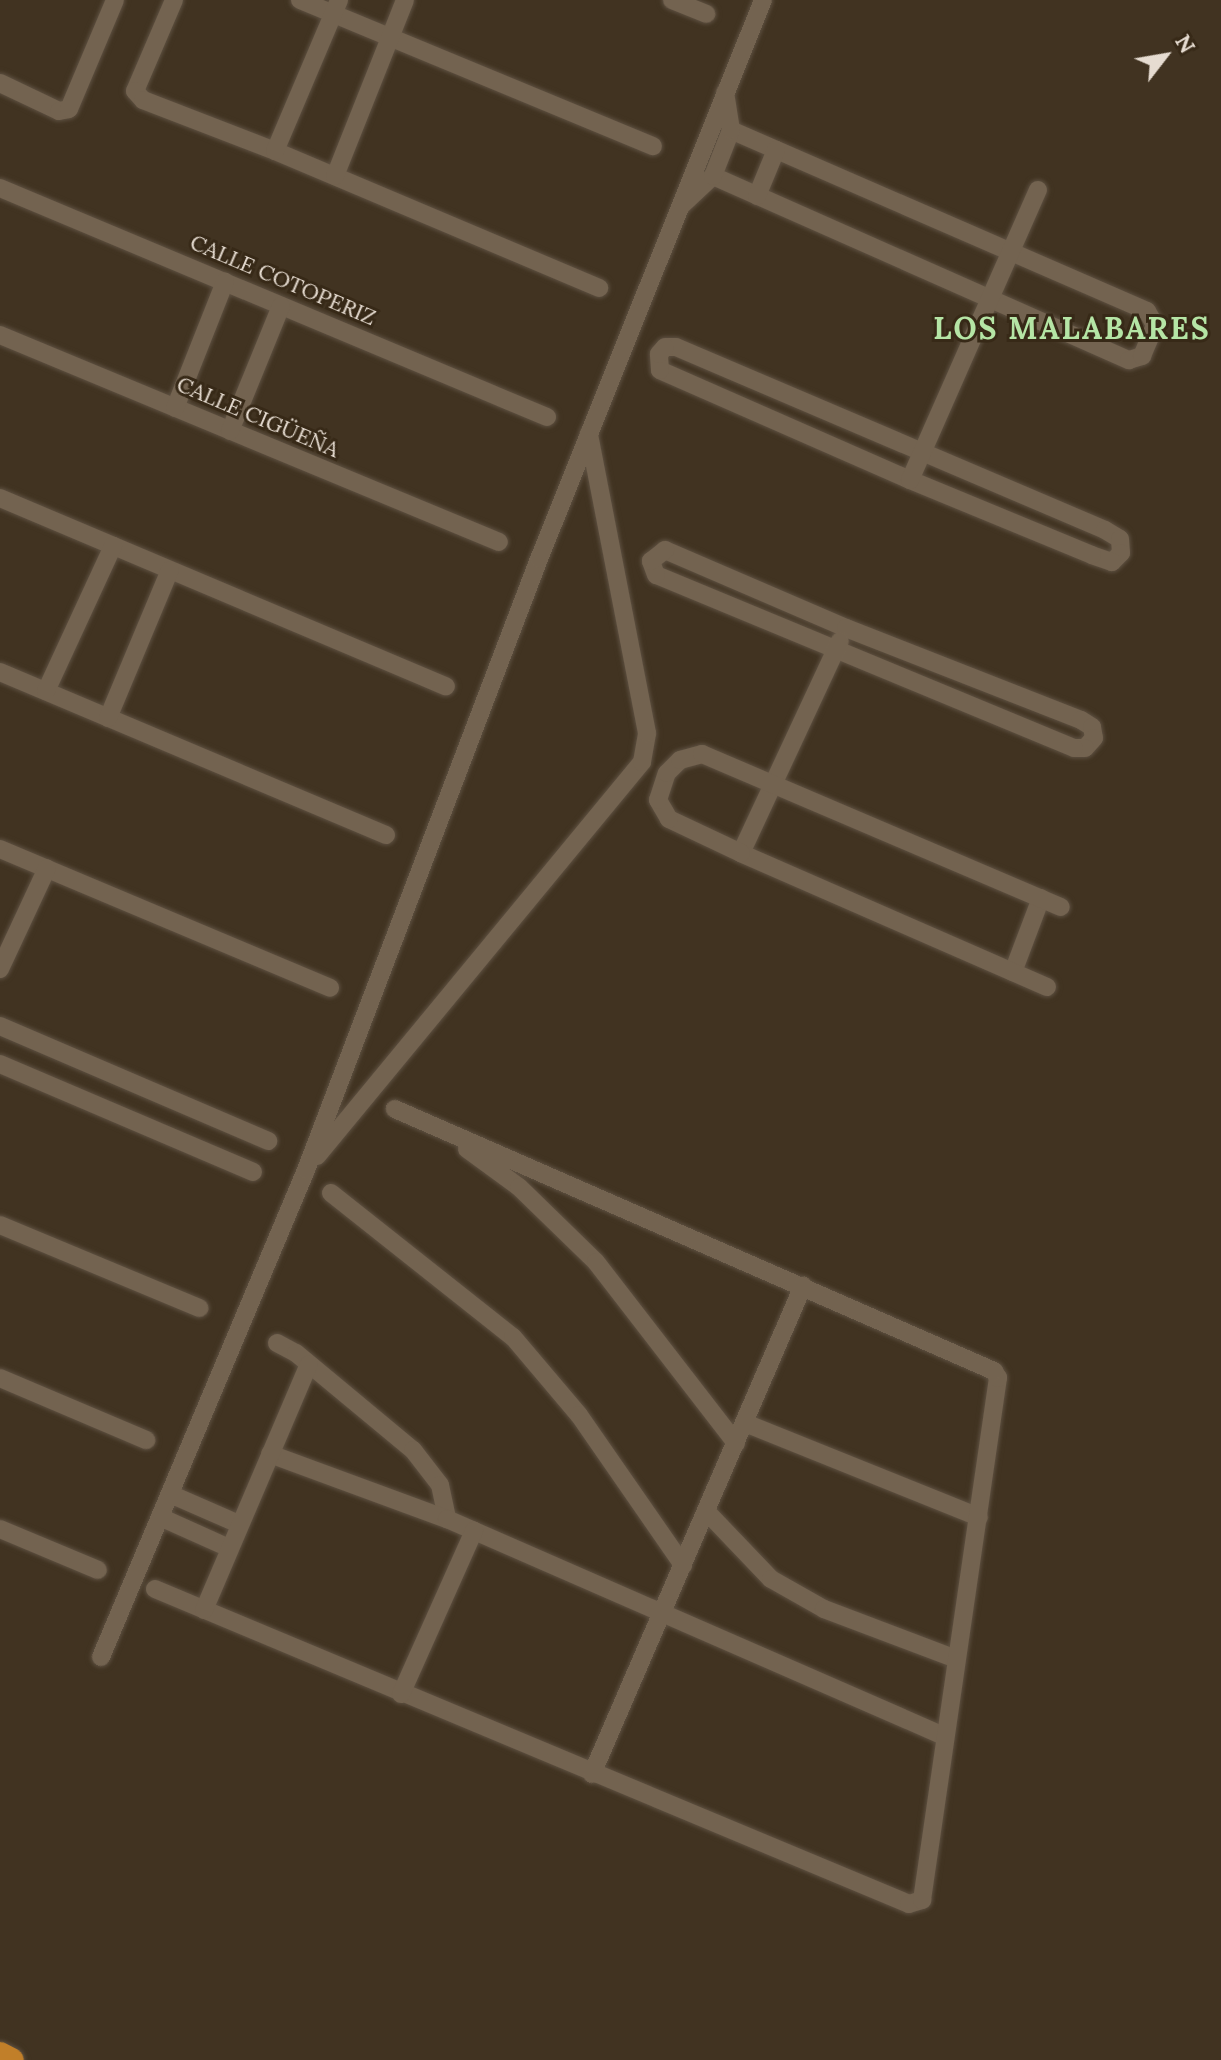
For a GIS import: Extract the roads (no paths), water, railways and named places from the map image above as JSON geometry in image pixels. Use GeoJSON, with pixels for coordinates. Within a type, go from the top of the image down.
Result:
{"type":"FeatureCollection","features":[{"type":"Feature","properties":{"kind":"highway"},"geometry":{"type":"LineString","coordinates":[[0,2054],[12,2060]]}},
{"type":"Feature","properties":{"kind":"street"},"geometry":{"type":"LineString","coordinates":[[0,83],[59,111],[69,109],[115,0]]}},
{"type":"Feature","properties":{"kind":"street"},"geometry":{"type":"LineString","coordinates":[[174,0],[135,91],[138,96],[599,288]]}},
{"type":"Feature","properties":{"kind":"street"},"geometry":{"type":"LineString","coordinates":[[300,0],[336,7],[390,36],[653,146]]}},
{"type":"Feature","properties":{"kind":"street"},"geometry":{"type":"LineString","coordinates":[[335,176],[405,0]]}},
{"type":"Feature","properties":{"kind":"street"},"geometry":{"type":"LineString","coordinates":[[672,0],[706,14]]}},
{"type":"Feature","properties":{"kind":"street"},"geometry":{"type":"LineString","coordinates":[[101,1657],[306,1170],[589,434],[763,0]]}},
{"type":"Feature","properties":{"kind":"street"},"geometry":{"type":"LineString","coordinates":[[275,151],[336,7]]}},
{"type":"Feature","properties":{"kind":"street"},"geometry":{"type":"LineString","coordinates":[[677,210],[713,176],[731,130],[725,89]]}},
{"type":"Feature","properties":{"kind":"street"},"geometry":{"type":"LineString","coordinates":[[713,176],[1129,360],[1142,356],[1155,325],[1147,311],[731,130]]}},
{"type":"Feature","properties":{"kind":"street"},"geometry":{"type":"LineString","coordinates":[[757,196],[776,150]]}},
{"type":"Feature","properties":{"kind":"street","name":"CALLE COTOPERIZ"},"geometry":{"type":"LineString","coordinates":[[0,188],[547,417]]}},
{"type":"Feature","properties":{"kind":"street"},"geometry":{"type":"LineString","coordinates":[[910,480],[1038,190]]}},
{"type":"Feature","properties":{"kind":"street"},"geometry":{"type":"LineString","coordinates":[[175,408],[225,282]]}},
{"type":"Feature","properties":{"kind":"street"},"geometry":{"type":"LineString","coordinates":[[230,431],[281,306]]}},
{"type":"Feature","properties":{"kind":"street","name":"CALLE CIGÜEÑA"},"geometry":{"type":"LineString","coordinates":[[0,335],[499,542]]}},
{"type":"Feature","properties":{"kind":"street"},"geometry":{"type":"LineString","coordinates":[[665,347],[676,347],[924,452],[1105,530],[1120,539],[1121,553],[1112,562],[910,480],[660,370],[659,354],[665,347]]}},
{"type":"Feature","properties":{"kind":"street"},"geometry":{"type":"LineString","coordinates":[[306,1170],[642,762],[647,733],[589,434]]}},
{"type":"Feature","properties":{"kind":"street"},"geometry":{"type":"LineString","coordinates":[[0,498],[446,686]]}},
{"type":"Feature","properties":{"kind":"street"},"geometry":{"type":"LineString","coordinates":[[46,691],[113,546]]}},
{"type":"Feature","properties":{"kind":"street"},"geometry":{"type":"LineString","coordinates":[[665,550],[846,628],[1081,720],[1092,727],[1094,738],[1085,748],[1074,748],[836,651],[656,575],[651,561],[665,550]]}},
{"type":"Feature","properties":{"kind":"street"},"geometry":{"type":"LineString","coordinates":[[108,718],[170,570]]}},
{"type":"Feature","properties":{"kind":"street"},"geometry":{"type":"LineString","coordinates":[[741,853],[846,628]]}},
{"type":"Feature","properties":{"kind":"street"},"geometry":{"type":"LineString","coordinates":[[0,672],[386,835]]}},
{"type":"Feature","properties":{"kind":"street"},"geometry":{"type":"LineString","coordinates":[[1047,987],[669,819],[658,800],[666,775],[680,760],[702,754],[1061,907]]}},
{"type":"Feature","properties":{"kind":"street"},"geometry":{"type":"LineString","coordinates":[[642,762],[666,775]]}},
{"type":"Feature","properties":{"kind":"street"},"geometry":{"type":"LineString","coordinates":[[0,849],[330,988]]}},
{"type":"Feature","properties":{"kind":"street"},"geometry":{"type":"LineString","coordinates":[[0,969],[47,868]]}},
{"type":"Feature","properties":{"kind":"street"},"geometry":{"type":"LineString","coordinates":[[1013,972],[1041,898]]}},
{"type":"Feature","properties":{"kind":"street"},"geometry":{"type":"LineString","coordinates":[[0,1026],[268,1141]]}},
{"type":"Feature","properties":{"kind":"street"},"geometry":{"type":"LineString","coordinates":[[0,1064],[253,1172]]}},
{"type":"Feature","properties":{"kind":"street"},"geometry":{"type":"LineString","coordinates":[[155,1589],[592,1774],[916,1904],[922,1900],[998,1378],[994,1371],[395,1109]]}},
{"type":"Feature","properties":{"kind":"street"},"geometry":{"type":"LineString","coordinates":[[438,1128],[519,1187],[596,1262],[736,1443]]}},
{"type":"Feature","properties":{"kind":"street"},"geometry":{"type":"LineString","coordinates":[[331,1193],[513,1337],[579,1415],[683,1565]]}},
{"type":"Feature","properties":{"kind":"street"},"geometry":{"type":"LineString","coordinates":[[0,1225],[199,1308]]}},
{"type":"Feature","properties":{"kind":"street"},"geometry":{"type":"LineString","coordinates":[[592,1774],[803,1286]]}},
{"type":"Feature","properties":{"kind":"street"},"geometry":{"type":"LineString","coordinates":[[277,1343],[309,1364],[413,1450],[440,1485],[447,1519]]}},
{"type":"Feature","properties":{"kind":"street"},"geometry":{"type":"LineString","coordinates":[[204,1610],[309,1364]]}},
{"type":"Feature","properties":{"kind":"street"},"geometry":{"type":"LineString","coordinates":[[0,1378],[146,1440]]}},
{"type":"Feature","properties":{"kind":"street"},"geometry":{"type":"LineString","coordinates":[[745,1423],[979,1517]]}},
{"type":"Feature","properties":{"kind":"street"},"geometry":{"type":"LineString","coordinates":[[270,1454],[447,1519],[944,1736]]}},
{"type":"Feature","properties":{"kind":"street"},"geometry":{"type":"LineString","coordinates":[[170,1494],[239,1524]]}},
{"type":"Feature","properties":{"kind":"street"},"geometry":{"type":"LineString","coordinates":[[706,1511],[771,1579],[824,1609],[956,1659]]}},
{"type":"Feature","properties":{"kind":"street"},"geometry":{"type":"LineString","coordinates":[[160,1517],[229,1548]]}},
{"type":"Feature","properties":{"kind":"street"},"geometry":{"type":"LineString","coordinates":[[0,1529],[98,1570]]}},
{"type":"Feature","properties":{"kind":"street"},"geometry":{"type":"LineString","coordinates":[[401,1694],[474,1531]]}},
{"type":"Feature","properties":{"kind":"district","name":"LOS MALABARES"},"geometry":{"type":"Point","coordinates":[1072,328]}}]}
